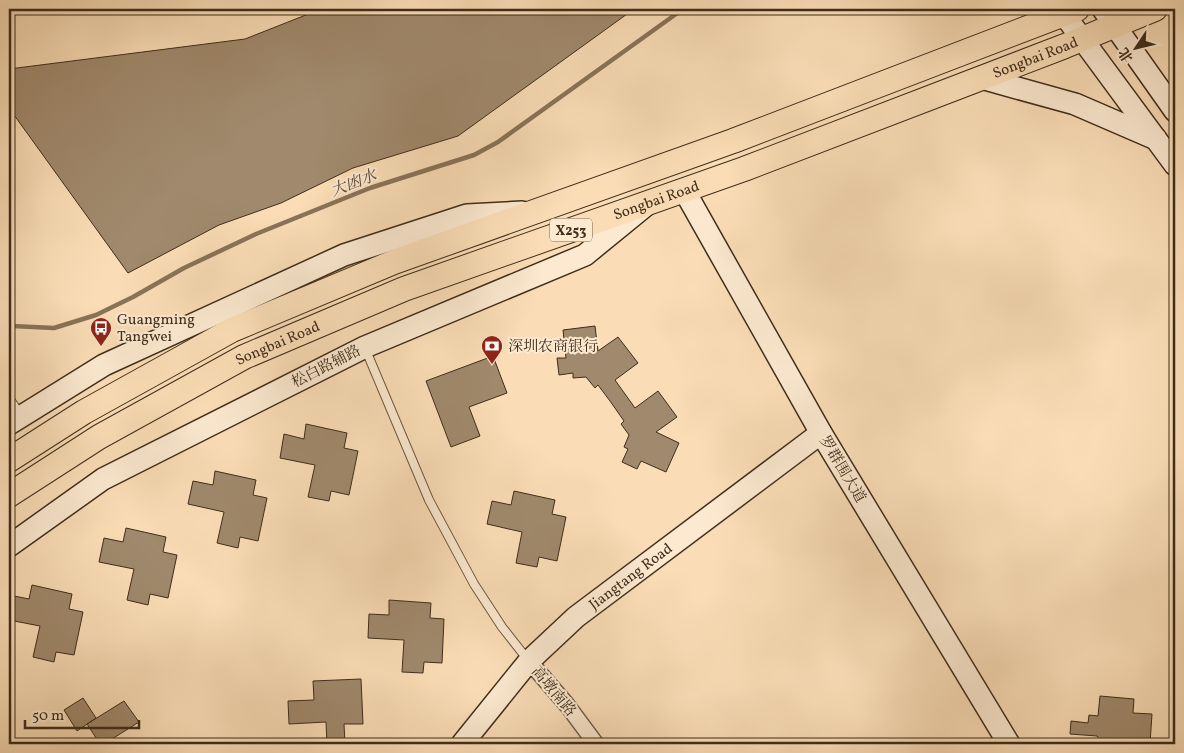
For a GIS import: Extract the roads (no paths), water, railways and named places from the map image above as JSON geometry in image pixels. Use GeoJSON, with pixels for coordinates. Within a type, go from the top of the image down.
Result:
{"type":"FeatureCollection","features":[{"type":"Feature","properties":{"kind":"main road","name":"Songbai Road"},"geometry":{"type":"LineString","coordinates":[[9,495],[99,438],[244,357],[404,289],[744,169],[981,78],[1082,39],[1109,17],[1155,9]]}},
{"type":"Feature","properties":{"kind":"main road","name":"Songbai Road"},"geometry":{"type":"LineString","coordinates":[[9,460],[84,412],[232,330],[394,262],[748,136],[1067,11]]}},
{"type":"Feature","properties":{"kind":"main road"},"geometry":{"type":"LineString","coordinates":[[1067,11],[1082,39],[1175,166]]}},
{"type":"Feature","properties":{"kind":"main road"},"geometry":{"type":"LineString","coordinates":[[1109,17],[1175,111]]}},
{"type":"Feature","properties":{"kind":"main road"},"geometry":{"type":"LineString","coordinates":[[981,78],[1075,104],[1156,140]]}},
{"type":"Feature","properties":{"kind":"main road","name":"罗群围大道"},"geometry":{"type":"LineString","coordinates":[[684,190],[821,433],[1009,744]]}},
{"type":"Feature","properties":{"kind":"main road","name":"松白路辅路"},"geometry":{"type":"LineString","coordinates":[[9,546],[103,479],[365,347],[585,255],[649,202]]}},
{"type":"Feature","properties":{"kind":"main road"},"geometry":{"type":"LineString","coordinates":[[15,420],[104,365],[344,255],[466,215],[535,212]]}},
{"type":"Feature","properties":{"kind":"main road","name":"Jiangtang Road"},"geometry":{"type":"LineString","coordinates":[[462,744],[529,661],[576,617],[821,433]]}},
{"type":"Feature","properties":{"kind":"street","name":"高墩南路"},"geometry":{"type":"LineString","coordinates":[[529,661],[567,705],[596,744]]}},
{"type":"Feature","properties":{"kind":"lane"},"geometry":{"type":"LineString","coordinates":[[365,347],[429,500],[474,584],[502,627],[529,661]]}},
{"type":"Feature","properties":{"kind":"lane"},"geometry":{"type":"LineString","coordinates":[[9,398],[15,420]]}},
{"type":"Feature","properties":{"kind":"waterway","name":"大凼水"},"geometry":{"type":"LineString","coordinates":[[9,324],[12,326],[54,328],[96,315],[133,297],[184,268],[256,234],[370,188],[474,155],[498,142],[683,9]]}},
{"type":"Feature","properties":{"kind":"place","name":"Guangming Tangwei"},"geometry":{"type":"Point","coordinates":[101,347]}},
{"type":"Feature","properties":{"kind":"place","name":"深圳农商银行"},"geometry":{"type":"Point","coordinates":[492,365]}}]}
